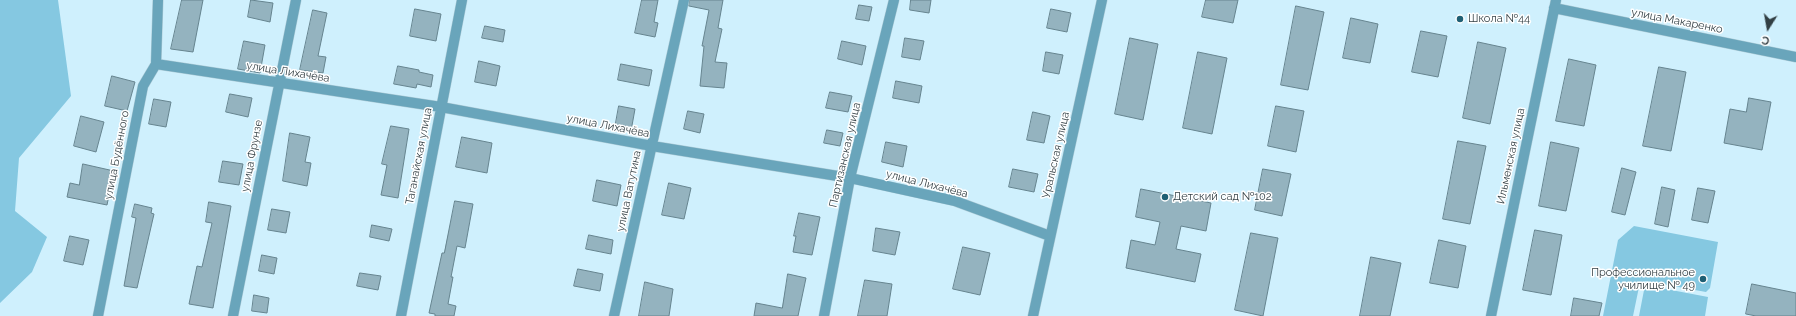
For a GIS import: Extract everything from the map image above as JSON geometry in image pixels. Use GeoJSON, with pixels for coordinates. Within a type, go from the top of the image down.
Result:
{"type":"FeatureCollection","features":[{"type":"Feature","properties":{"kind":"street","name":"улица Будённого"},"geometry":{"type":"LineString","coordinates":[[98,316],[143,86],[156,64],[158,0]]}},
{"type":"Feature","properties":{"kind":"street","name":"улица Фрунзе"},"geometry":{"type":"LineString","coordinates":[[233,316],[296,0]]}},
{"type":"Feature","properties":{"kind":"street","name":"Таганайская улица"},"geometry":{"type":"LineString","coordinates":[[401,316],[462,0]]}},
{"type":"Feature","properties":{"kind":"street","name":"улица Ватутина"},"geometry":{"type":"LineString","coordinates":[[614,316],[684,0]]}},
{"type":"Feature","properties":{"kind":"street","name":"Партизанская улица"},"geometry":{"type":"LineString","coordinates":[[824,316],[850,178],[894,0]]}},
{"type":"Feature","properties":{"kind":"street","name":"Уральская улица"},"geometry":{"type":"LineString","coordinates":[[1033,316],[1102,0]]}},
{"type":"Feature","properties":{"kind":"street","name":"улица Макаренко"},"geometry":{"type":"LineString","coordinates":[[1555,4],[1796,57]]}},
{"type":"Feature","properties":{"kind":"street","name":"Ильменская улица"},"geometry":{"type":"LineString","coordinates":[[1491,316],[1555,4]]}},
{"type":"Feature","properties":{"kind":"street","name":"улица Лихачёва"},"geometry":{"type":"LineString","coordinates":[[156,64],[441,107],[652,146],[850,178],[955,201],[1050,236]]}},
{"type":"Feature","properties":{"kind":"shaded area"},"geometry":{"type":"Polygon","coordinates":[[[0,0],[58,0],[71,96],[19,158],[15,211],[47,237],[32,272],[0,303],[0,0]]]}},
{"type":"Feature","properties":{"kind":"shaded area"},"geometry":{"type":"Polygon","coordinates":[[[1634,226],[1718,242],[1710,288],[1706,292],[1645,281],[1639,287],[1633,316],[1603,316],[1618,240],[1634,226]]]}},
{"type":"Feature","properties":{"kind":"shaded area"},"geometry":{"type":"Polygon","coordinates":[[[1645,285],[1708,297],[1705,316],[1639,316],[1645,285]]]}},
{"type":"Feature","properties":{"kind":"building"},"geometry":{"type":"Polygon","coordinates":[[[182,0],[203,0],[193,52],[171,49],[182,0]]]}},
{"type":"Feature","properties":{"kind":"building"},"geometry":{"type":"Polygon","coordinates":[[[251,0],[273,3],[270,22],[248,17],[251,0]]]}},
{"type":"Feature","properties":{"kind":"building"},"geometry":{"type":"Polygon","coordinates":[[[642,0],[658,0],[654,22],[658,23],[655,37],[635,33],[642,0]]]}},
{"type":"Feature","properties":{"kind":"building"},"geometry":{"type":"Polygon","coordinates":[[[690,0],[723,0],[718,28],[722,29],[715,62],[727,63],[724,88],[700,86],[704,46],[702,46],[709,10],[689,6],[690,0]]]}},
{"type":"Feature","properties":{"kind":"building"},"geometry":{"type":"Polygon","coordinates":[[[911,0],[931,0],[929,13],[910,10],[911,0]]]}},
{"type":"Feature","properties":{"kind":"building"},"geometry":{"type":"Polygon","coordinates":[[[1206,0],[1238,0],[1233,23],[1202,17],[1206,0]]]}},
{"type":"Feature","properties":{"kind":"building"},"geometry":{"type":"Polygon","coordinates":[[[859,5],[872,7],[869,21],[856,19],[859,5]]]}},
{"type":"Feature","properties":{"kind":"building"},"geometry":{"type":"Polygon","coordinates":[[[1296,6],[1324,12],[1308,90],[1281,85],[1296,6]]]}},
{"type":"Feature","properties":{"kind":"building"},"geometry":{"type":"Polygon","coordinates":[[[415,9],[441,14],[436,41],[410,36],[415,9]]]}},
{"type":"Feature","properties":{"kind":"building"},"geometry":{"type":"Polygon","coordinates":[[[1051,9],[1071,13],[1067,32],[1047,28],[1051,9]]]}},
{"type":"Feature","properties":{"kind":"building"},"geometry":{"type":"Polygon","coordinates":[[[313,10],[327,13],[318,56],[326,57],[323,73],[300,70],[313,10]]]}},
{"type":"Feature","properties":{"kind":"building"},"geometry":{"type":"Polygon","coordinates":[[[1351,18],[1378,24],[1370,63],[1343,58],[1351,18]]]}},
{"type":"Feature","properties":{"kind":"building"},"geometry":{"type":"Polygon","coordinates":[[[485,26],[505,30],[503,42],[482,38],[485,26]]]}},
{"type":"Feature","properties":{"kind":"building"},"geometry":{"type":"Polygon","coordinates":[[[1421,31],[1447,36],[1438,77],[1412,72],[1421,31]]]}},
{"type":"Feature","properties":{"kind":"building"},"geometry":{"type":"Polygon","coordinates":[[[905,38],[924,41],[920,60],[902,57],[905,38]]]}},
{"type":"Feature","properties":{"kind":"building"},"geometry":{"type":"Polygon","coordinates":[[[1130,38],[1158,44],[1143,120],[1115,114],[1130,38]]]}},
{"type":"Feature","properties":{"kind":"building"},"geometry":{"type":"Polygon","coordinates":[[[244,41],[265,45],[260,73],[238,69],[244,41]]]}},
{"type":"Feature","properties":{"kind":"building"},"geometry":{"type":"Polygon","coordinates":[[[842,41],[866,46],[862,65],[838,59],[842,41]]]}},
{"type":"Feature","properties":{"kind":"building"},"geometry":{"type":"Polygon","coordinates":[[[1478,42],[1506,48],[1490,124],[1463,118],[1478,42]]]}},
{"type":"Feature","properties":{"kind":"building"},"geometry":{"type":"Polygon","coordinates":[[[1046,52],[1063,55],[1059,74],[1043,71],[1046,52]]]}},
{"type":"Feature","properties":{"kind":"building"},"geometry":{"type":"Polygon","coordinates":[[[1198,52],[1227,58],[1212,134],[1183,128],[1198,52]]]}},
{"type":"Feature","properties":{"kind":"building"},"geometry":{"type":"Polygon","coordinates":[[[1569,59],[1596,65],[1584,126],[1556,121],[1569,59]]]}},
{"type":"Feature","properties":{"kind":"building"},"geometry":{"type":"Polygon","coordinates":[[[479,61],[500,66],[496,86],[475,82],[479,61]]]}},
{"type":"Feature","properties":{"kind":"building"},"geometry":{"type":"Polygon","coordinates":[[[621,64],[652,70],[649,86],[618,80],[621,64]]]}},
{"type":"Feature","properties":{"kind":"building"},"geometry":{"type":"Polygon","coordinates":[[[398,66],[419,70],[419,72],[433,75],[431,87],[417,84],[416,88],[394,84],[398,66]]]}},
{"type":"Feature","properties":{"kind":"building"},"geometry":{"type":"Polygon","coordinates":[[[1659,67],[1686,72],[1671,151],[1643,146],[1659,67]]]}},
{"type":"Feature","properties":{"kind":"building"},"geometry":{"type":"Polygon","coordinates":[[[112,76],[135,82],[127,111],[105,106],[112,76]]]}},
{"type":"Feature","properties":{"kind":"building"},"geometry":{"type":"Polygon","coordinates":[[[896,81],[922,86],[919,103],[893,98],[896,81]]]}},
{"type":"Feature","properties":{"kind":"building"},"geometry":{"type":"Polygon","coordinates":[[[830,92],[852,96],[848,112],[826,108],[830,92]]]}},
{"type":"Feature","properties":{"kind":"building"},"geometry":{"type":"Polygon","coordinates":[[[230,94],[252,98],[248,117],[226,112],[230,94]]]}},
{"type":"Feature","properties":{"kind":"building"},"geometry":{"type":"Polygon","coordinates":[[[1749,98],[1771,102],[1762,150],[1724,143],[1730,109],[1746,112],[1749,98]]]}},
{"type":"Feature","properties":{"kind":"building"},"geometry":{"type":"Polygon","coordinates":[[[154,99],[171,102],[166,127],[149,124],[154,99]]]}},
{"type":"Feature","properties":{"kind":"building"},"geometry":{"type":"Polygon","coordinates":[[[619,106],[635,109],[631,131],[615,128],[619,106]]]}},
{"type":"Feature","properties":{"kind":"building"},"geometry":{"type":"Polygon","coordinates":[[[1276,106],[1304,111],[1296,152],[1268,146],[1276,106]]]}},
{"type":"Feature","properties":{"kind":"building"},"geometry":{"type":"Polygon","coordinates":[[[688,111],[704,114],[700,133],[684,129],[688,111]]]}},
{"type":"Feature","properties":{"kind":"building"},"geometry":{"type":"Polygon","coordinates":[[[1033,112],[1050,116],[1044,143],[1027,140],[1033,112]]]}},
{"type":"Feature","properties":{"kind":"building"},"geometry":{"type":"Polygon","coordinates":[[[81,116],[104,122],[96,152],[74,146],[81,116]]]}},
{"type":"Feature","properties":{"kind":"building"},"geometry":{"type":"Polygon","coordinates":[[[391,126],[409,129],[398,198],[381,195],[387,165],[382,164],[391,126]]]}},
{"type":"Feature","properties":{"kind":"building"},"geometry":{"type":"Polygon","coordinates":[[[827,130],[843,133],[840,146],[824,143],[827,130]]]}},
{"type":"Feature","properties":{"kind":"building"},"geometry":{"type":"Polygon","coordinates":[[[290,133],[310,137],[305,162],[311,163],[307,186],[283,181],[290,133]]]}},
{"type":"Feature","properties":{"kind":"building"},"geometry":{"type":"Polygon","coordinates":[[[462,137],[492,143],[487,173],[456,167],[462,137]]]}},
{"type":"Feature","properties":{"kind":"building"},"geometry":{"type":"Polygon","coordinates":[[[1458,141],[1486,146],[1470,224],[1443,219],[1458,141]]]}},
{"type":"Feature","properties":{"kind":"building"},"geometry":{"type":"Polygon","coordinates":[[[886,142],[907,146],[903,167],[882,162],[886,142]]]}},
{"type":"Feature","properties":{"kind":"building"},"geometry":{"type":"Polygon","coordinates":[[[1551,142],[1579,148],[1566,211],[1539,206],[1551,142]]]}},
{"type":"Feature","properties":{"kind":"building"},"geometry":{"type":"Polygon","coordinates":[[[223,161],[243,164],[239,185],[219,182],[223,161]]]}},
{"type":"Feature","properties":{"kind":"building"},"geometry":{"type":"Polygon","coordinates":[[[83,164],[114,171],[107,205],[67,197],[70,183],[79,185],[83,164]]]}},
{"type":"Feature","properties":{"kind":"building"},"geometry":{"type":"Polygon","coordinates":[[[1622,168],[1636,172],[1625,215],[1612,212],[1622,168]]]}},
{"type":"Feature","properties":{"kind":"building"},"geometry":{"type":"Polygon","coordinates":[[[1013,169],[1038,174],[1034,192],[1009,187],[1013,169]]]}},
{"type":"Feature","properties":{"kind":"building"},"geometry":{"type":"Polygon","coordinates":[[[1263,169],[1291,174],[1282,216],[1255,210],[1263,169]]]}},
{"type":"Feature","properties":{"kind":"building"},"geometry":{"type":"Polygon","coordinates":[[[597,180],[621,185],[617,206],[593,201],[597,180]]]}},
{"type":"Feature","properties":{"kind":"building"},"geometry":{"type":"Polygon","coordinates":[[[669,183],[691,188],[684,219],[662,215],[669,183]]]}},
{"type":"Feature","properties":{"kind":"building"},"geometry":{"type":"Polygon","coordinates":[[[1662,187],[1675,190],[1668,227],[1655,224],[1662,187]]]}},
{"type":"Feature","properties":{"kind":"building"},"geometry":{"type":"Polygon","coordinates":[[[1698,188],[1715,191],[1708,223],[1692,220],[1698,188]]]}},
{"type":"Feature","properties":{"kind":"building"},"geometry":{"type":"Polygon","coordinates":[[[1141,189],[1211,203],[1206,231],[1181,226],[1176,249],[1201,254],[1195,282],[1126,268],[1131,240],[1155,245],[1160,222],[1136,217],[1141,189]]]}},
{"type":"Feature","properties":{"kind":"building"},"geometry":{"type":"Polygon","coordinates":[[[455,201],[473,204],[465,248],[457,246],[451,277],[453,277],[448,304],[456,306],[454,316],[435,316],[435,314],[429,313],[455,201]]]}},
{"type":"Feature","properties":{"kind":"building"},"geometry":{"type":"Polygon","coordinates":[[[209,202],[231,206],[213,308],[189,304],[197,266],[202,267],[212,223],[206,222],[209,202]]]}},
{"type":"Feature","properties":{"kind":"building"},"geometry":{"type":"Polygon","coordinates":[[[135,204],[152,208],[151,213],[154,214],[137,288],[124,286],[136,218],[132,217],[135,204]]]}},
{"type":"Feature","properties":{"kind":"building"},"geometry":{"type":"Polygon","coordinates":[[[272,209],[290,212],[286,233],[268,230],[272,209]]]}},
{"type":"Feature","properties":{"kind":"building"},"geometry":{"type":"Polygon","coordinates":[[[799,213],[820,217],[812,255],[793,252],[796,236],[794,236],[799,213]]]}},
{"type":"Feature","properties":{"kind":"building"},"geometry":{"type":"Polygon","coordinates":[[[372,225],[392,229],[389,241],[370,237],[372,225]]]}},
{"type":"Feature","properties":{"kind":"building"},"geometry":{"type":"Polygon","coordinates":[[[876,228],[900,232],[895,255],[873,251],[876,228]]]}},
{"type":"Feature","properties":{"kind":"building"},"geometry":{"type":"Polygon","coordinates":[[[1535,230],[1562,235],[1551,295],[1523,290],[1535,230]]]}},
{"type":"Feature","properties":{"kind":"building"},"geometry":{"type":"Polygon","coordinates":[[[1251,233],[1278,238],[1263,316],[1235,310],[1251,233]]]}},
{"type":"Feature","properties":{"kind":"building"},"geometry":{"type":"Polygon","coordinates":[[[589,235],[613,240],[611,254],[586,249],[589,235]]]}},
{"type":"Feature","properties":{"kind":"building"},"geometry":{"type":"Polygon","coordinates":[[[70,236],[89,240],[83,265],[64,261],[70,236]]]}},
{"type":"Feature","properties":{"kind":"building"},"geometry":{"type":"Polygon","coordinates":[[[1439,240],[1466,246],[1458,288],[1430,283],[1439,240]]]}},
{"type":"Feature","properties":{"kind":"building"},"geometry":{"type":"Polygon","coordinates":[[[963,247],[990,253],[980,295],[953,289],[963,247]]]}},
{"type":"Feature","properties":{"kind":"building"},"geometry":{"type":"Polygon","coordinates":[[[262,255],[277,258],[274,274],[259,271],[262,255]]]}},
{"type":"Feature","properties":{"kind":"building"},"geometry":{"type":"Polygon","coordinates":[[[1371,257],[1401,263],[1390,316],[1360,316],[1371,257]]]}},
{"type":"Feature","properties":{"kind":"building"},"geometry":{"type":"Polygon","coordinates":[[[578,269],[603,274],[600,291],[574,286],[578,269]]]}},
{"type":"Feature","properties":{"kind":"building"},"geometry":{"type":"Polygon","coordinates":[[[360,273],[381,276],[378,290],[357,286],[360,273]]]}},
{"type":"Feature","properties":{"kind":"building"},"geometry":{"type":"Polygon","coordinates":[[[788,274],[806,278],[798,316],[754,316],[756,303],[782,308],[788,274]]]}},
{"type":"Feature","properties":{"kind":"building"},"geometry":{"type":"Polygon","coordinates":[[[865,280],[892,284],[887,316],[858,316],[865,280]]]}},
{"type":"Feature","properties":{"kind":"building"},"geometry":{"type":"Polygon","coordinates":[[[645,282],[673,289],[669,316],[639,316],[645,282]]]}},
{"type":"Feature","properties":{"kind":"building"},"geometry":{"type":"Polygon","coordinates":[[[1752,284],[1796,293],[1796,316],[1756,316],[1746,314],[1752,284]]]}},
{"type":"Feature","properties":{"kind":"building"},"geometry":{"type":"Polygon","coordinates":[[[254,295],[269,298],[267,313],[252,311],[254,295]]]}},
{"type":"Feature","properties":{"kind":"building"},"geometry":{"type":"Polygon","coordinates":[[[1574,298],[1602,303],[1599,316],[1571,316],[1574,298]]]}},
{"type":"Feature","properties":{"kind":"place","name":"Школа №44"},"geometry":{"type":"Point","coordinates":[1460,19]}},
{"type":"Feature","properties":{"kind":"place","name":"Детский сад №102"},"geometry":{"type":"Point","coordinates":[1165,197]}},
{"type":"Feature","properties":{"kind":"place","name":"Профессиональное училище № 49"},"geometry":{"type":"Point","coordinates":[1703,279]}}]}
